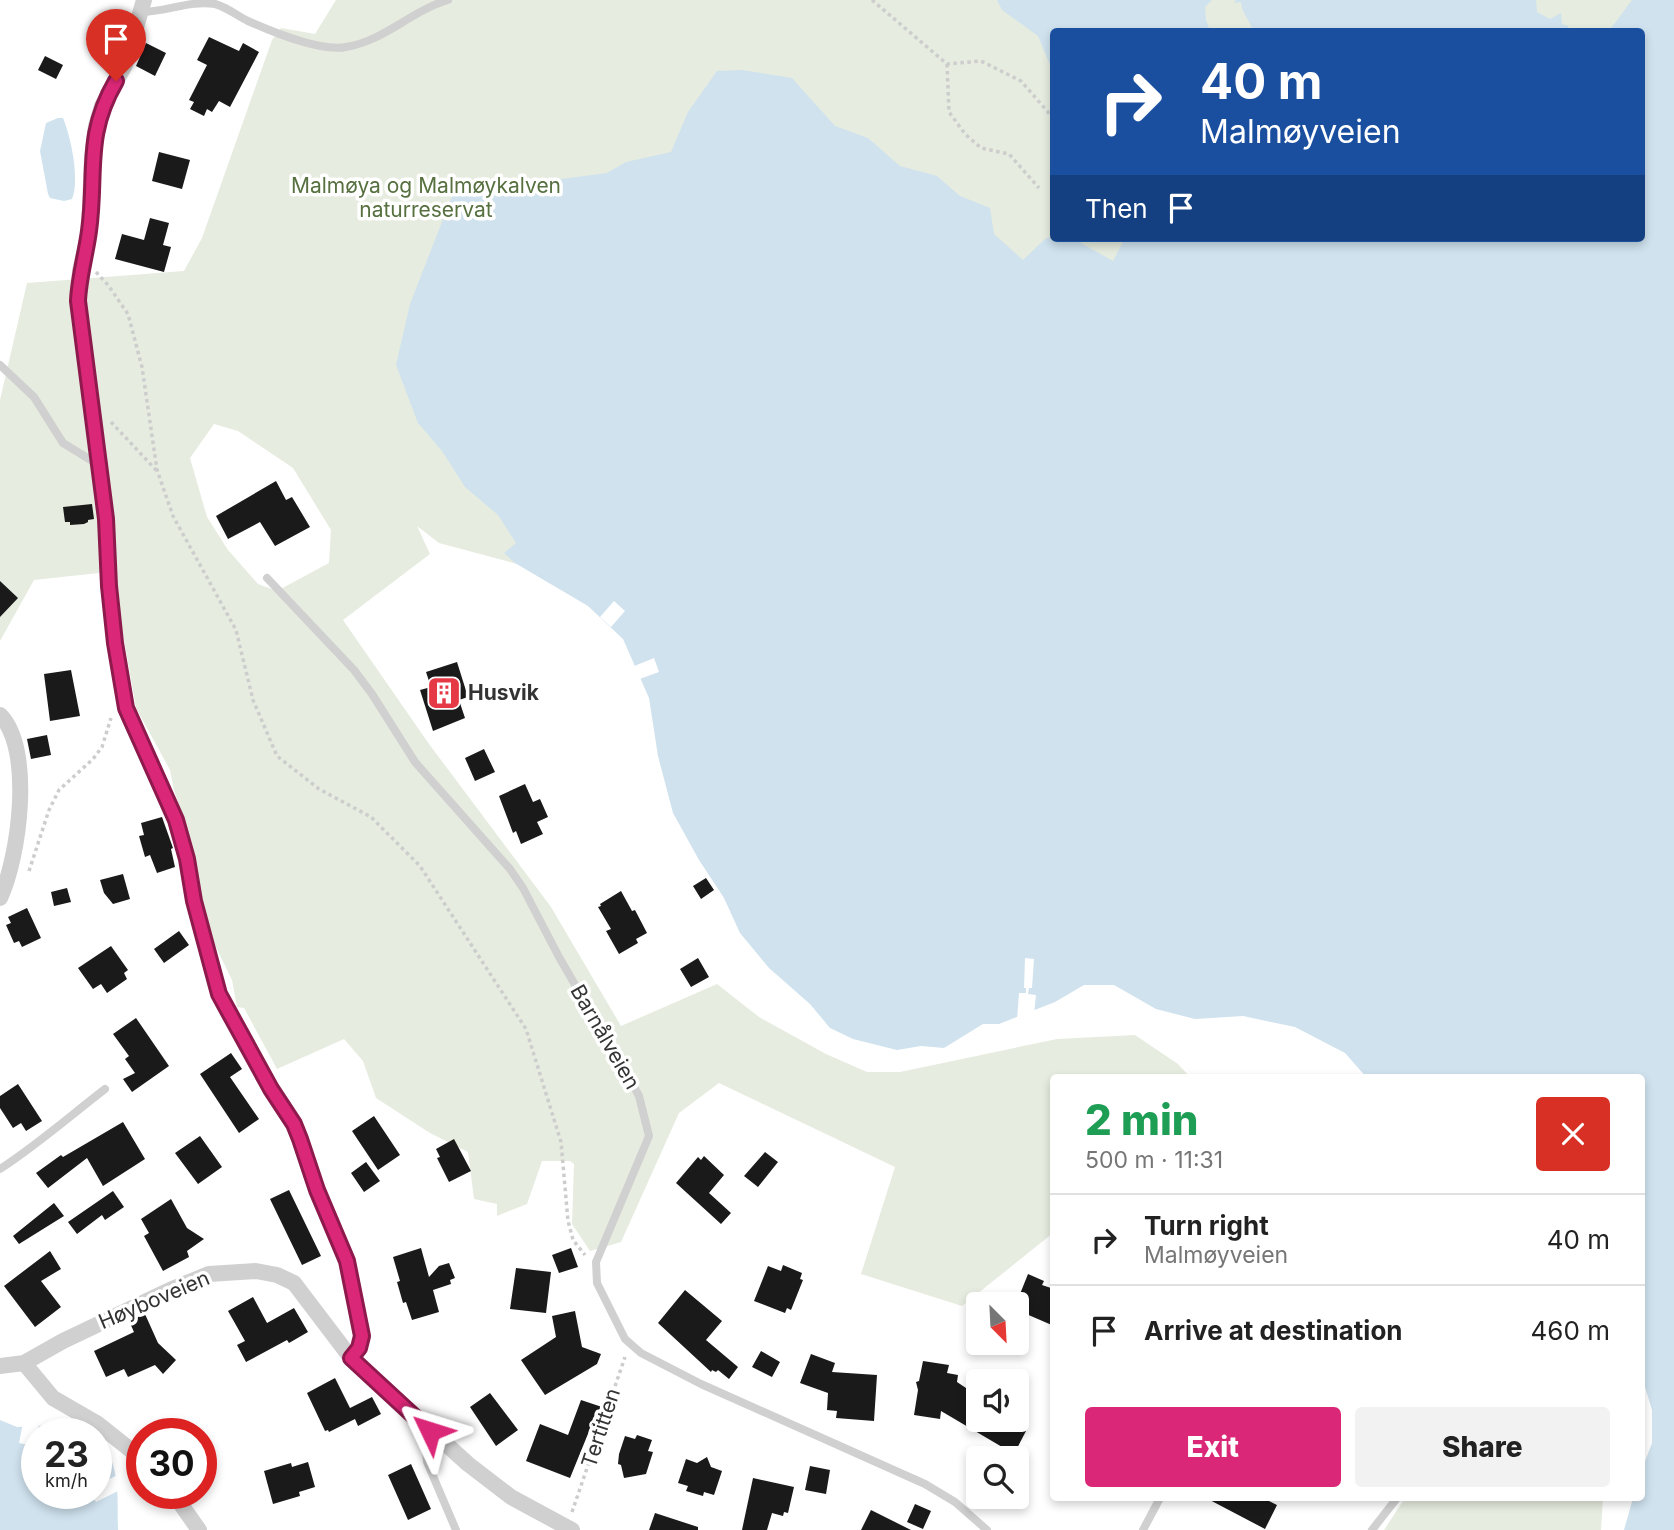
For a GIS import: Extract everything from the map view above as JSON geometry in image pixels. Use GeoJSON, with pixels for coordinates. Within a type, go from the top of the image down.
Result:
{"type":"FeatureCollection","features":[{"type":"Feature","properties":{"kind":"street"},"geometry":{"type":"LineString","coordinates":[[142,6],[125,65],[102,106],[96,126],[89,231],[78,301],[106,519],[115,643],[126,708],[176,820],[219,994],[271,1089],[294,1124],[317,1190],[347,1261],[362,1336],[359,1348],[351,1358]]}},
{"type":"Feature","properties":{"kind":"street"},"geometry":{"type":"LineString","coordinates":[[0,715],[11,729],[19,776],[19,826],[12,867],[2,894]]}},
{"type":"Feature","properties":{"kind":"street","name":"Høyboveien"},"geometry":{"type":"LineString","coordinates":[[24,1363],[63,1341],[170,1290],[209,1275],[256,1271],[277,1275],[293,1283],[351,1358],[468,1464],[511,1497],[572,1530]]}},
{"type":"Feature","properties":{"kind":"street"},"geometry":{"type":"LineString","coordinates":[[0,1366],[24,1363],[53,1398],[98,1424],[126,1446]]}},
{"type":"Feature","properties":{"kind":"street"},"geometry":{"type":"LineString","coordinates":[[184,1509],[199,1530]]}},
{"type":"Feature","properties":{"kind":"lane"},"geometry":{"type":"LineString","coordinates":[[142,6],[214,4],[272,31],[322,47],[343,48],[373,39],[428,7],[447,0]]}},
{"type":"Feature","properties":{"kind":"lane"},"geometry":{"type":"LineString","coordinates":[[0,365],[34,397],[63,443],[99,466]]}},
{"type":"Feature","properties":{"kind":"lane","name":"Barnålveien"},"geometry":{"type":"LineString","coordinates":[[267,578],[358,675],[415,762],[510,869],[639,1096],[649,1136],[596,1262]]}},
{"type":"Feature","properties":{"kind":"lane"},"geometry":{"type":"LineString","coordinates":[[0,1169],[45,1138],[105,1089]]}},
{"type":"Feature","properties":{"kind":"lane"},"geometry":{"type":"LineString","coordinates":[[596,1262],[597,1283],[625,1339],[641,1353],[701,1384],[925,1485],[955,1502],[987,1530]]}},
{"type":"Feature","properties":{"kind":"lane"},"geometry":{"type":"LineString","coordinates":[[430,1431],[426,1449],[427,1462],[456,1530]]}},
{"type":"Feature","properties":{"kind":"lane"},"geometry":{"type":"LineString","coordinates":[[1143,1530],[1158,1501]]}},
{"type":"Feature","properties":{"kind":"lane"},"geometry":{"type":"LineString","coordinates":[[1372,1530],[1395,1501]]}},
{"type":"Feature","properties":{"kind":"path"},"geometry":{"type":"LineString","coordinates":[[872,0],[947,64],[981,61],[1021,81],[1050,114]]}},
{"type":"Feature","properties":{"kind":"path"},"geometry":{"type":"LineString","coordinates":[[947,64],[949,112],[965,134],[981,148],[1009,154],[1039,188]]}},
{"type":"Feature","properties":{"kind":"path"},"geometry":{"type":"LineString","coordinates":[[83,258],[108,285],[128,314],[142,367],[158,472],[173,516],[236,630],[253,700],[277,756],[319,789],[371,817],[420,866],[526,1029],[561,1142],[568,1221],[573,1240],[596,1262]]}},
{"type":"Feature","properties":{"kind":"path"},"geometry":{"type":"LineString","coordinates":[[91,399],[158,472]]}},
{"type":"Feature","properties":{"kind":"path"},"geometry":{"type":"LineString","coordinates":[[2,894],[16,888],[26,876],[49,810],[59,790],[93,759],[102,747],[112,714]]}},
{"type":"Feature","properties":{"kind":"path","name":"Tertitten"},"geometry":{"type":"LineString","coordinates":[[572,1513],[630,1343]]}},
{"type":"Feature","properties":{"kind":"green space","name":"Malmøya og Malmøykalven naturreservat"},"geometry":{"type":"Polygon","coordinates":[[[336,0],[1674,0],[1674,171],[1645,45],[1645,28],[1050,28],[1050,242],[1569,242],[517,564],[439,543],[417,526],[430,554],[343,620],[429,744],[551,907],[621,1026],[717,984],[759,1017],[826,1054],[867,1072],[900,1072],[1057,1039],[1135,1035],[1178,1064],[1187,1074],[1050,1074],[1050,1235],[979,1292],[966,1292],[966,1303],[962,1306],[861,1274],[895,1167],[719,1083],[679,1113],[621,1242],[590,1251],[572,1224],[574,1164],[570,1161],[542,1161],[527,1204],[497,1216],[497,1204],[474,1199],[468,1152],[430,1133],[376,1098],[363,1061],[344,1039],[277,1069],[244,1008],[237,1007],[232,980],[210,935],[191,842],[170,770],[136,708],[120,617],[117,571],[34,580],[0,641],[0,400],[27,283],[184,271],[202,238],[272,40],[281,28],[315,34],[336,0]],[[214,424],[190,458],[207,517],[228,550],[258,584],[277,591],[329,563],[331,530],[293,468],[238,431],[214,424]]]}},
{"type":"Feature","properties":{"kind":"green space"},"geometry":{"type":"Polygon","coordinates":[[[1403,1501],[1603,1501],[1601,1530],[1384,1530],[1403,1501]]]}},
{"type":"Feature","properties":{"kind":"water"},"geometry":{"type":"Polygon","coordinates":[[[997,0],[1212,0],[1205,7],[1209,28],[1050,28],[1050,65],[1038,36],[1002,10],[997,0]]]}},
{"type":"Feature","properties":{"kind":"water"},"geometry":{"type":"Polygon","coordinates":[[[1236,0],[1536,0],[1537,12],[1550,19],[1561,13],[1562,24],[1568,28],[1252,28],[1241,2],[1234,3],[1236,0]]]}},
{"type":"Feature","properties":{"kind":"water"},"geometry":{"type":"Polygon","coordinates":[[[1632,0],[1674,0],[1674,1530],[1624,1530],[1632,1501],[1645,1501],[1645,1461],[1652,1443],[1652,1410],[1645,1387],[1645,1074],[1363,1074],[1345,1053],[1295,1027],[1243,1016],[1195,1019],[1156,1009],[1114,985],[1084,985],[1055,1002],[999,1024],[983,1024],[944,1048],[921,1046],[897,1050],[853,1039],[830,1028],[810,1004],[769,968],[740,933],[724,898],[673,813],[658,756],[649,698],[623,639],[588,606],[515,563],[504,553],[516,543],[498,515],[465,487],[442,451],[418,423],[396,365],[410,304],[458,181],[554,180],[607,173],[626,162],[671,152],[688,112],[717,71],[742,70],[792,78],[835,126],[868,138],[900,166],[937,176],[960,196],[990,208],[994,234],[1023,260],[1050,237],[1050,242],[1079,242],[1113,261],[1123,242],[1645,242],[1645,28],[1611,28],[1632,0]]]}},
{"type":"Feature","properties":{"kind":"water"},"geometry":{"type":"Polygon","coordinates":[[[63,118],[66,126],[75,170],[72,199],[64,201],[50,198],[48,194],[40,151],[46,123],[63,118]]]}},
{"type":"Feature","properties":{"kind":"water"},"geometry":{"type":"Polygon","coordinates":[[[0,1420],[21,1427],[21,1509],[112,1509],[112,1463],[116,1481],[118,1530],[0,1530],[0,1420]]]}},
{"type":"Feature","properties":{"kind":"pier"},"geometry":{"type":"Polygon","coordinates":[[[614,601],[625,611],[611,627],[600,617],[614,601]]]}},
{"type":"Feature","properties":{"kind":"pier"},"geometry":{"type":"Polygon","coordinates":[[[654,658],[659,672],[637,680],[632,667],[654,658]]]}},
{"type":"Feature","properties":{"kind":"pier"},"geometry":{"type":"Polygon","coordinates":[[[1025,958],[1034,959],[1032,988],[1029,988],[1028,994],[1036,995],[1034,1014],[1017,1020],[1019,993],[1026,993],[1025,958]]]}},
{"type":"Feature","properties":{"kind":"pier"},"geometry":{"type":"Polygon","coordinates":[[[118,1475],[120,1490],[112,1494],[112,1478],[118,1475]]]}},
{"type":"Feature","properties":{"kind":"building"},"geometry":{"type":"Polygon","coordinates":[[[209,37],[239,51],[243,43],[259,52],[230,107],[219,101],[212,112],[207,109],[204,116],[190,109],[194,102],[189,100],[207,65],[197,60],[209,37]]]}},
{"type":"Feature","properties":{"kind":"building"},"geometry":{"type":"Polygon","coordinates":[[[146,43],[166,53],[155,76],[136,66],[146,43]]]}},
{"type":"Feature","properties":{"kind":"building"},"geometry":{"type":"Polygon","coordinates":[[[45,56],[63,65],[56,79],[38,70],[45,56]]]}},
{"type":"Feature","properties":{"kind":"building"},"geometry":{"type":"Polygon","coordinates":[[[159,152],[190,160],[182,189],[152,181],[159,152]]]}},
{"type":"Feature","properties":{"kind":"building"},"geometry":{"type":"Polygon","coordinates":[[[150,218],[169,223],[163,245],[171,247],[164,272],[115,259],[122,234],[144,240],[150,218]]]}},
{"type":"Feature","properties":{"kind":"building"},"geometry":{"type":"Polygon","coordinates":[[[276,481],[286,500],[292,497],[310,527],[275,546],[260,522],[228,539],[216,516],[276,481]]]}},
{"type":"Feature","properties":{"kind":"building"},"geometry":{"type":"Polygon","coordinates":[[[92,504],[94,519],[84,524],[70,525],[70,522],[65,522],[63,507],[92,504]]]}},
{"type":"Feature","properties":{"kind":"building"},"geometry":{"type":"Polygon","coordinates":[[[0,581],[18,598],[0,617],[0,581]]]}},
{"type":"Feature","properties":{"kind":"building","name":"Husvik"},"geometry":{"type":"Polygon","coordinates":[[[457,662],[468,697],[459,700],[465,718],[433,731],[420,690],[431,687],[426,672],[457,662]]]}},
{"type":"Feature","properties":{"kind":"building"},"geometry":{"type":"Polygon","coordinates":[[[71,670],[80,716],[50,721],[44,674],[71,670]]]}},
{"type":"Feature","properties":{"kind":"building"},"geometry":{"type":"Polygon","coordinates":[[[47,735],[51,755],[31,759],[27,739],[47,735]]]}},
{"type":"Feature","properties":{"kind":"building"},"geometry":{"type":"Polygon","coordinates":[[[484,749],[495,772],[475,781],[465,758],[484,749]]]}},
{"type":"Feature","properties":{"kind":"building"},"geometry":{"type":"Polygon","coordinates":[[[525,784],[533,802],[540,799],[548,817],[537,822],[543,834],[521,844],[516,831],[513,833],[499,796],[525,784]]]}},
{"type":"Feature","properties":{"kind":"building"},"geometry":{"type":"Polygon","coordinates":[[[162,817],[173,848],[175,867],[157,873],[150,855],[145,857],[139,836],[144,835],[141,823],[162,817]]]}},
{"type":"Feature","properties":{"kind":"building"},"geometry":{"type":"Polygon","coordinates":[[[123,874],[130,899],[113,904],[104,893],[100,880],[123,874]]]}},
{"type":"Feature","properties":{"kind":"building"},"geometry":{"type":"Polygon","coordinates":[[[706,878],[714,890],[701,899],[693,886],[706,878]]]}},
{"type":"Feature","properties":{"kind":"building"},"geometry":{"type":"Polygon","coordinates":[[[67,888],[71,902],[54,906],[51,892],[67,888]]]}},
{"type":"Feature","properties":{"kind":"building"},"geometry":{"type":"Polygon","coordinates":[[[621,891],[647,933],[636,939],[638,943],[619,954],[606,931],[611,929],[598,907],[621,891]]]}},
{"type":"Feature","properties":{"kind":"building"},"geometry":{"type":"Polygon","coordinates":[[[27,908],[41,938],[22,947],[19,941],[14,943],[6,925],[11,923],[8,917],[27,908]]]}},
{"type":"Feature","properties":{"kind":"building"},"geometry":{"type":"Polygon","coordinates":[[[179,931],[189,945],[164,963],[154,949],[179,931]]]}},
{"type":"Feature","properties":{"kind":"building"},"geometry":{"type":"Polygon","coordinates":[[[111,946],[128,970],[124,973],[127,979],[107,993],[101,984],[93,989],[78,968],[111,946]]]}},
{"type":"Feature","properties":{"kind":"building"},"geometry":{"type":"Polygon","coordinates":[[[698,958],[709,977],[691,987],[680,969],[698,958]]]}},
{"type":"Feature","properties":{"kind":"building"},"geometry":{"type":"Polygon","coordinates":[[[136,1018],[169,1066],[132,1092],[123,1079],[135,1073],[125,1059],[129,1056],[113,1034],[136,1018]]]}},
{"type":"Feature","properties":{"kind":"building"},"geometry":{"type":"Polygon","coordinates":[[[231,1053],[242,1069],[230,1077],[259,1119],[239,1133],[200,1074],[231,1053]]]}},
{"type":"Feature","properties":{"kind":"building"},"geometry":{"type":"Polygon","coordinates":[[[18,1084],[42,1121],[26,1131],[21,1123],[13,1128],[0,1108],[0,1096],[18,1084]]]}},
{"type":"Feature","properties":{"kind":"building"},"geometry":{"type":"Polygon","coordinates":[[[374,1116],[400,1155],[378,1170],[352,1131],[374,1116]]]}},
{"type":"Feature","properties":{"kind":"building"},"geometry":{"type":"Polygon","coordinates":[[[123,1122],[145,1159],[103,1186],[87,1158],[48,1188],[36,1173],[61,1155],[63,1157],[123,1122]]]}},
{"type":"Feature","properties":{"kind":"building"},"geometry":{"type":"Polygon","coordinates":[[[200,1136],[222,1167],[198,1184],[175,1153],[200,1136]]]}},
{"type":"Feature","properties":{"kind":"building"},"geometry":{"type":"Polygon","coordinates":[[[454,1139],[471,1171],[449,1182],[437,1158],[440,1157],[436,1149],[454,1139]]]}},
{"type":"Feature","properties":{"kind":"building"},"geometry":{"type":"Polygon","coordinates":[[[765,1152],[778,1162],[758,1187],[744,1176],[765,1152]]]}},
{"type":"Feature","properties":{"kind":"building"},"geometry":{"type":"Polygon","coordinates":[[[704,1156],[724,1175],[709,1193],[731,1213],[721,1224],[676,1183],[698,1157],[701,1160],[704,1156]]]}},
{"type":"Feature","properties":{"kind":"building"},"geometry":{"type":"Polygon","coordinates":[[[366,1162],[380,1181],[364,1192],[351,1173],[366,1162]]]}},
{"type":"Feature","properties":{"kind":"building"},"geometry":{"type":"Polygon","coordinates":[[[289,1190],[321,1256],[302,1265],[270,1199],[289,1190]]]}},
{"type":"Feature","properties":{"kind":"building"},"geometry":{"type":"Polygon","coordinates":[[[113,1191],[124,1207],[105,1220],[102,1215],[77,1234],[68,1222],[113,1191]]]}},
{"type":"Feature","properties":{"kind":"building"},"geometry":{"type":"Polygon","coordinates":[[[171,1199],[187,1228],[204,1239],[187,1251],[189,1257],[163,1271],[144,1236],[149,1233],[141,1219],[171,1199]]]}},
{"type":"Feature","properties":{"kind":"building"},"geometry":{"type":"Polygon","coordinates":[[[54,1203],[64,1216],[19,1244],[13,1236],[54,1203]]]}},
{"type":"Feature","properties":{"kind":"building"},"geometry":{"type":"Polygon","coordinates":[[[421,1248],[429,1277],[439,1266],[449,1263],[455,1278],[450,1280],[451,1284],[433,1290],[439,1312],[412,1320],[406,1302],[403,1303],[393,1257],[421,1248]]]}},
{"type":"Feature","properties":{"kind":"building"},"geometry":{"type":"Polygon","coordinates":[[[571,1248],[578,1267],[559,1273],[552,1255],[571,1248]]]}},
{"type":"Feature","properties":{"kind":"building"},"geometry":{"type":"Polygon","coordinates":[[[50,1251],[61,1269],[41,1281],[61,1307],[35,1327],[4,1286],[50,1251]]]}},
{"type":"Feature","properties":{"kind":"building"},"geometry":{"type":"Polygon","coordinates":[[[783,1265],[802,1273],[800,1279],[803,1280],[791,1310],[787,1308],[785,1313],[754,1301],[768,1266],[781,1271],[783,1265]]]}},
{"type":"Feature","properties":{"kind":"building"},"geometry":{"type":"Polygon","coordinates":[[[516,1268],[551,1272],[546,1313],[510,1309],[516,1268]]]}},
{"type":"Feature","properties":{"kind":"building"},"geometry":{"type":"Polygon","coordinates":[[[1028,1274],[1044,1281],[1042,1285],[1050,1288],[1050,1324],[1029,1315],[1029,1292],[1021,1292],[1028,1274]]]}},
{"type":"Feature","properties":{"kind":"building"},"geometry":{"type":"Polygon","coordinates":[[[685,1290],[722,1321],[706,1340],[738,1367],[729,1379],[718,1370],[711,1372],[658,1323],[685,1290]]]}},
{"type":"Feature","properties":{"kind":"building"},"geometry":{"type":"Polygon","coordinates":[[[253,1297],[267,1323],[294,1308],[308,1332],[246,1362],[237,1345],[245,1341],[228,1311],[253,1297]]]}},
{"type":"Feature","properties":{"kind":"building"},"geometry":{"type":"Polygon","coordinates":[[[575,1311],[582,1347],[601,1354],[597,1364],[545,1395],[521,1360],[556,1337],[552,1316],[575,1311]]]}},
{"type":"Feature","properties":{"kind":"building"},"geometry":{"type":"Polygon","coordinates":[[[145,1314],[158,1343],[176,1360],[163,1374],[155,1365],[128,1377],[124,1369],[106,1377],[94,1351],[134,1332],[129,1321],[145,1314]]]}},
{"type":"Feature","properties":{"kind":"building"},"geometry":{"type":"Polygon","coordinates":[[[761,1351],[780,1362],[772,1377],[752,1367],[761,1351]]]}},
{"type":"Feature","properties":{"kind":"building"},"geometry":{"type":"Polygon","coordinates":[[[811,1354],[835,1363],[832,1372],[877,1375],[874,1421],[836,1418],[837,1411],[827,1410],[828,1393],[800,1383],[811,1354]]]}},
{"type":"Feature","properties":{"kind":"building"},"geometry":{"type":"Polygon","coordinates":[[[923,1361],[949,1365],[947,1373],[958,1375],[957,1382],[966,1388],[966,1426],[941,1411],[940,1419],[914,1415],[918,1390],[916,1382],[919,1381],[923,1361]]]}},
{"type":"Feature","properties":{"kind":"building"},"geometry":{"type":"Polygon","coordinates":[[[335,1378],[350,1408],[372,1397],[381,1414],[358,1426],[355,1419],[329,1432],[325,1431],[307,1393],[335,1378]]]}},
{"type":"Feature","properties":{"kind":"building"},"geometry":{"type":"Polygon","coordinates":[[[490,1393],[518,1430],[496,1446],[470,1407],[490,1393]]]}},
{"type":"Feature","properties":{"kind":"building"},"geometry":{"type":"Polygon","coordinates":[[[581,1400],[605,1408],[598,1426],[592,1424],[570,1478],[526,1461],[540,1424],[568,1435],[581,1400]]]}},
{"type":"Feature","properties":{"kind":"building"},"geometry":{"type":"Polygon","coordinates":[[[977,1432],[1025,1432],[1018,1446],[1000,1446],[977,1432]]]}},
{"type":"Feature","properties":{"kind":"building"},"geometry":{"type":"Polygon","coordinates":[[[637,1435],[652,1440],[648,1451],[653,1452],[646,1474],[624,1478],[621,1465],[618,1464],[619,1454],[625,1436],[635,1439],[637,1435]]]}},
{"type":"Feature","properties":{"kind":"building"},"geometry":{"type":"Polygon","coordinates":[[[707,1457],[711,1467],[722,1471],[714,1495],[704,1492],[703,1496],[686,1491],[688,1486],[678,1483],[686,1459],[697,1463],[707,1457]]]}},
{"type":"Feature","properties":{"kind":"building"},"geometry":{"type":"Polygon","coordinates":[[[308,1462],[315,1487],[299,1492],[300,1496],[273,1504],[264,1471],[291,1463],[292,1467],[308,1462]]]}},
{"type":"Feature","properties":{"kind":"building"},"geometry":{"type":"Polygon","coordinates":[[[411,1464],[431,1509],[408,1520],[388,1475],[411,1464]]]}},
{"type":"Feature","properties":{"kind":"building"},"geometry":{"type":"Polygon","coordinates":[[[810,1466],[830,1470],[826,1494],[805,1490],[810,1466]]]}},
{"type":"Feature","properties":{"kind":"building"},"geometry":{"type":"Polygon","coordinates":[[[753,1478],[794,1487],[788,1513],[784,1512],[783,1516],[772,1513],[767,1530],[742,1530],[753,1478]]]}},
{"type":"Feature","properties":{"kind":"building"},"geometry":{"type":"Polygon","coordinates":[[[1212,1501],[1269,1501],[1277,1505],[1265,1529],[1212,1501]]]}},
{"type":"Feature","properties":{"kind":"building"},"geometry":{"type":"Polygon","coordinates":[[[915,1504],[931,1511],[923,1529],[907,1522],[915,1504]]]}},
{"type":"Feature","properties":{"kind":"building"},"geometry":{"type":"Polygon","coordinates":[[[871,1510],[911,1530],[861,1530],[871,1510]]]}},
{"type":"Feature","properties":{"kind":"building"},"geometry":{"type":"Polygon","coordinates":[[[655,1513],[698,1527],[698,1530],[649,1530],[655,1513]]]}},
{"type":"Feature","properties":{"kind":"place","name":"Husvik"},"geometry":{"type":"Point","coordinates":[444,693]}},
{"type":"Feature","properties":{"kind":"route"},"geometry":{"type":"LineString","coordinates":[[116,81],[102,106],[94,138],[89,231],[80,271],[78,301],[106,519],[115,643],[126,708],[176,820],[219,994],[271,1089],[294,1124],[317,1190],[347,1261],[362,1336],[359,1348],[351,1358],[430,1431]]}}]}
